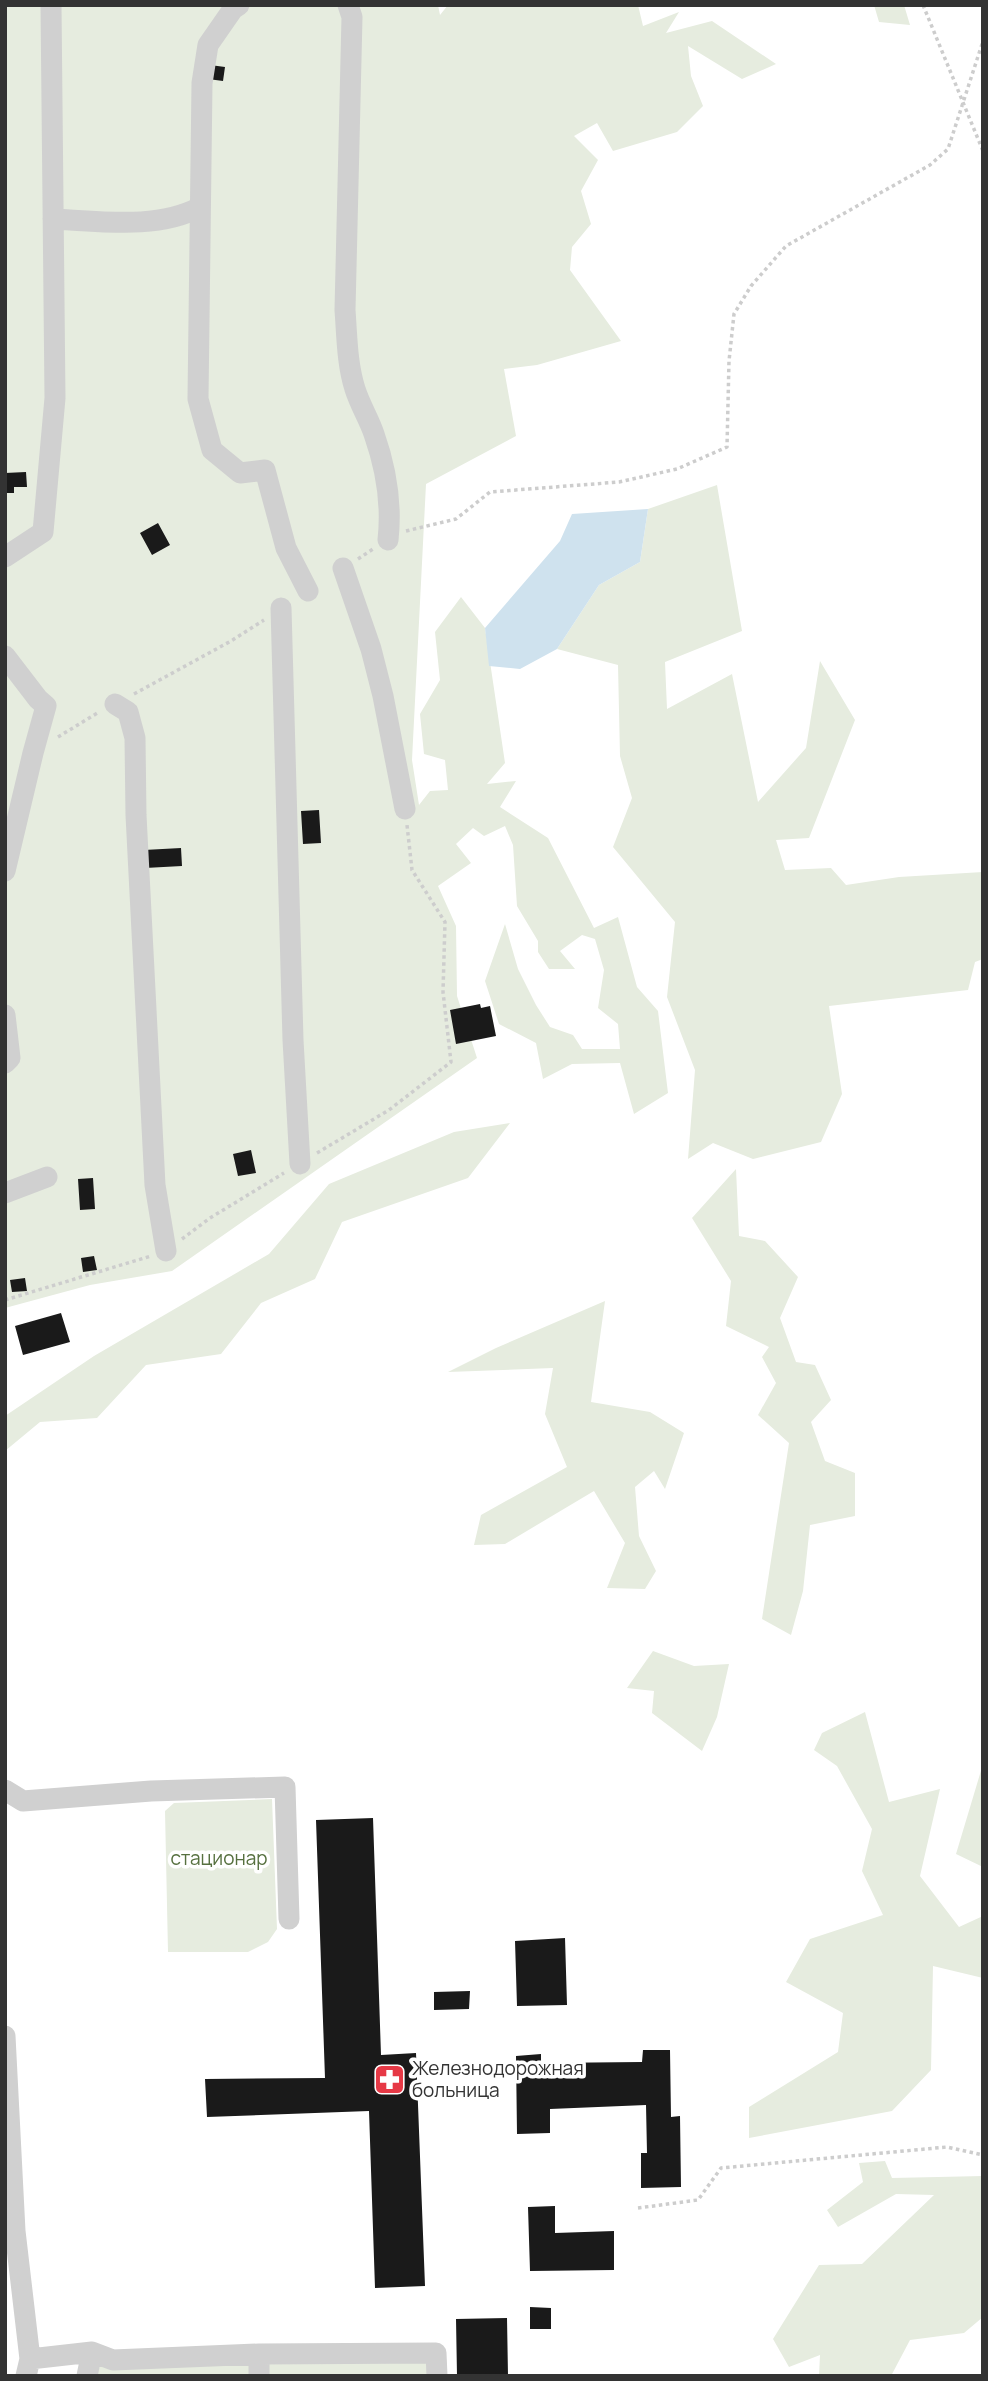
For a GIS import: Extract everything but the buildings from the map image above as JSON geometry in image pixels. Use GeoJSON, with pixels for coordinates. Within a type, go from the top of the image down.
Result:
{"type":"FeatureCollection","features":[{"type":"Feature","properties":{"kind":"street"},"geometry":{"type":"LineString","coordinates":[[5,557],[43,532],[55,398],[51,5]]}},
{"type":"Feature","properties":{"kind":"street"},"geometry":{"type":"LineString","coordinates":[[239,5],[233,9],[208,45],[202,83],[198,399],[212,450],[240,473],[265,471],[286,548],[308,591]]}},
{"type":"Feature","properties":{"kind":"street"},"geometry":{"type":"LineString","coordinates":[[348,5],[352,17],[345,310],[348,355],[355,390],[374,433],[385,470],[389,502],[388,540]]}},
{"type":"Feature","properties":{"kind":"street"},"geometry":{"type":"LineString","coordinates":[[53,219],[125,222],[173,218],[200,207]]}},
{"type":"Feature","properties":{"kind":"street"},"geometry":{"type":"LineString","coordinates":[[343,568],[374,660],[405,809]]}},
{"type":"Feature","properties":{"kind":"street"},"geometry":{"type":"LineString","coordinates":[[281,608],[293,1026],[300,1164]]}},
{"type":"Feature","properties":{"kind":"street"},"geometry":{"type":"LineString","coordinates":[[5,656],[46,706],[5,871]]}},
{"type":"Feature","properties":{"kind":"street"},"geometry":{"type":"LineString","coordinates":[[115,704],[128,712],[135,738],[136,815],[155,1185],[166,1251]]}},
{"type":"Feature","properties":{"kind":"street"},"geometry":{"type":"LineString","coordinates":[[5,1015],[10,1058],[5,1063]]}},
{"type":"Feature","properties":{"kind":"street"},"geometry":{"type":"LineString","coordinates":[[5,1192],[47,1177]]}},
{"type":"Feature","properties":{"kind":"street"},"geometry":{"type":"LineString","coordinates":[[5,1790],[23,1801],[150,1791],[285,1787],[289,1919]]}},
{"type":"Feature","properties":{"kind":"street"},"geometry":{"type":"LineString","coordinates":[[5,2036],[15,2231],[28,2367],[92,2352],[113,2360],[259,2365],[436,2353],[437,2376]]}},
{"type":"Feature","properties":{"kind":"street"},"geometry":{"type":"LineString","coordinates":[[87,2376],[92,2352]]}},
{"type":"Feature","properties":{"kind":"path"},"geometry":{"type":"LineString","coordinates":[[923,5],[983,151]]}},
{"type":"Feature","properties":{"kind":"path"},"geometry":{"type":"LineString","coordinates":[[343,568],[399,532],[456,519],[490,492],[620,482],[677,469],[727,447],[729,361],[734,314],[751,286],[786,246],[930,165],[948,149],[983,41]]}},
{"type":"Feature","properties":{"kind":"path"},"geometry":{"type":"LineString","coordinates":[[33,753],[115,704],[231,641],[281,608]]}},
{"type":"Feature","properties":{"kind":"path"},"geometry":{"type":"LineString","coordinates":[[638,2208],[698,2200],[722,2168],[947,2147],[983,2155]]}},
{"type":"Feature","properties":{"kind":"green space"},"geometry":{"type":"Polygon","coordinates":[[[5,5],[438,5],[440,15],[448,5],[638,5],[643,26],[679,12],[666,33],[712,21],[776,64],[742,79],[688,46],[691,76],[703,106],[677,132],[613,151],[597,123],[574,136],[598,160],[581,191],[591,224],[572,247],[570,270],[621,341],[537,365],[504,369],[516,436],[426,484],[412,760],[419,805],[430,791],[448,790],[445,760],[424,754],[420,714],[440,680],[435,632],[461,597],[485,628],[505,763],[487,784],[516,781],[500,807],[548,838],[594,928],[618,917],[637,987],[658,1011],[668,1093],[634,1114],[620,1063],[572,1064],[543,1079],[536,1043],[499,1024],[485,981],[505,924],[518,969],[550,1027],[573,1035],[582,1049],[620,1049],[618,1024],[598,1008],[604,970],[595,939],[582,935],[560,951],[575,969],[549,969],[538,952],[538,941],[517,906],[513,845],[505,826],[484,836],[473,828],[456,844],[471,863],[438,886],[456,926],[457,996],[477,1058],[172,1271],[90,1285],[5,1308],[5,5]]]}},
{"type":"Feature","properties":{"kind":"green space"},"geometry":{"type":"Polygon","coordinates":[[[874,5],[904,5],[910,25],[879,22],[874,5]]]}},
{"type":"Feature","properties":{"kind":"green space"},"geometry":{"type":"Polygon","coordinates":[[[717,485],[742,631],[665,662],[667,709],[732,674],[758,802],[806,748],[820,661],[855,720],[809,838],[776,840],[785,870],[831,868],[846,885],[899,877],[983,872],[983,959],[975,962],[968,990],[829,1006],[842,1094],[821,1142],[753,1159],[713,1143],[688,1159],[695,1070],[667,997],[675,922],[613,847],[632,798],[620,756],[618,665],[557,649],[599,585],[640,562],[648,509],[717,485]]]}},
{"type":"Feature","properties":{"kind":"green space"},"geometry":{"type":"Polygon","coordinates":[[[510,1123],[468,1178],[342,1222],[315,1279],[261,1303],[221,1354],[146,1365],[97,1418],[40,1422],[5,1451],[5,1416],[94,1356],[269,1254],[329,1184],[454,1132],[510,1123]]]}},
{"type":"Feature","properties":{"kind":"green space"},"geometry":{"type":"Polygon","coordinates":[[[736,1169],[739,1236],[765,1241],[798,1277],[780,1318],[796,1362],[815,1365],[831,1400],[811,1422],[825,1461],[855,1473],[855,1516],[810,1525],[803,1591],[791,1635],[762,1619],[789,1443],[758,1415],[776,1383],[762,1357],[769,1347],[726,1326],[731,1281],[692,1218],[736,1169]]]}},
{"type":"Feature","properties":{"kind":"green space"},"geometry":{"type":"Polygon","coordinates":[[[605,1301],[591,1402],[650,1412],[684,1433],[665,1489],[654,1471],[635,1487],[639,1536],[656,1571],[645,1589],[607,1588],[625,1543],[594,1491],[505,1544],[474,1545],[481,1515],[567,1467],[545,1414],[553,1368],[448,1372],[605,1301]]]}},
{"type":"Feature","properties":{"kind":"green space"},"geometry":{"type":"Polygon","coordinates":[[[653,1651],[694,1666],[729,1664],[717,1717],[702,1751],[652,1713],[654,1691],[627,1688],[653,1651]]]}},
{"type":"Feature","properties":{"kind":"green space"},"geometry":{"type":"Polygon","coordinates":[[[865,1712],[889,1802],[940,1789],[920,1876],[959,1927],[983,1916],[983,1978],[933,1966],[931,2070],[892,2111],[749,2138],[749,2107],[838,2052],[843,2013],[786,1982],[810,1939],[883,1915],[862,1871],[872,1829],[837,1766],[814,1750],[822,1733],[865,1712]]]}},
{"type":"Feature","properties":{"kind":"green space"},"geometry":{"type":"Polygon","coordinates":[[[983,1764],[983,1867],[956,1854],[983,1764]]]}},
{"type":"Feature","properties":{"kind":"green space","name":"стационар"},"geometry":{"type":"Polygon","coordinates":[[[272,1799],[277,1929],[268,1942],[248,1952],[168,1952],[165,1811],[174,1803],[272,1799]]]}},
{"type":"Feature","properties":{"kind":"green space"},"geometry":{"type":"Polygon","coordinates":[[[885,2161],[892,2178],[983,2176],[983,2317],[964,2333],[910,2340],[891,2376],[819,2376],[820,2355],[789,2367],[773,2339],[819,2265],[862,2264],[934,2195],[896,2194],[838,2227],[827,2210],[863,2182],[859,2163],[885,2161]]]}},
{"type":"Feature","properties":{"kind":"green space"},"geometry":{"type":"Polygon","coordinates":[[[433,2358],[434,2376],[82,2376],[104,2365],[433,2358]]]}},
{"type":"Feature","properties":{"kind":"water"},"geometry":{"type":"Polygon","coordinates":[[[648,509],[640,562],[599,585],[557,649],[520,669],[489,666],[485,628],[560,541],[572,514],[648,509]]]}},
{"type":"Feature","properties":{"kind":"place","name":"Железнодорожная больница"},"geometry":{"type":"Point","coordinates":[389,2079]}}]}
